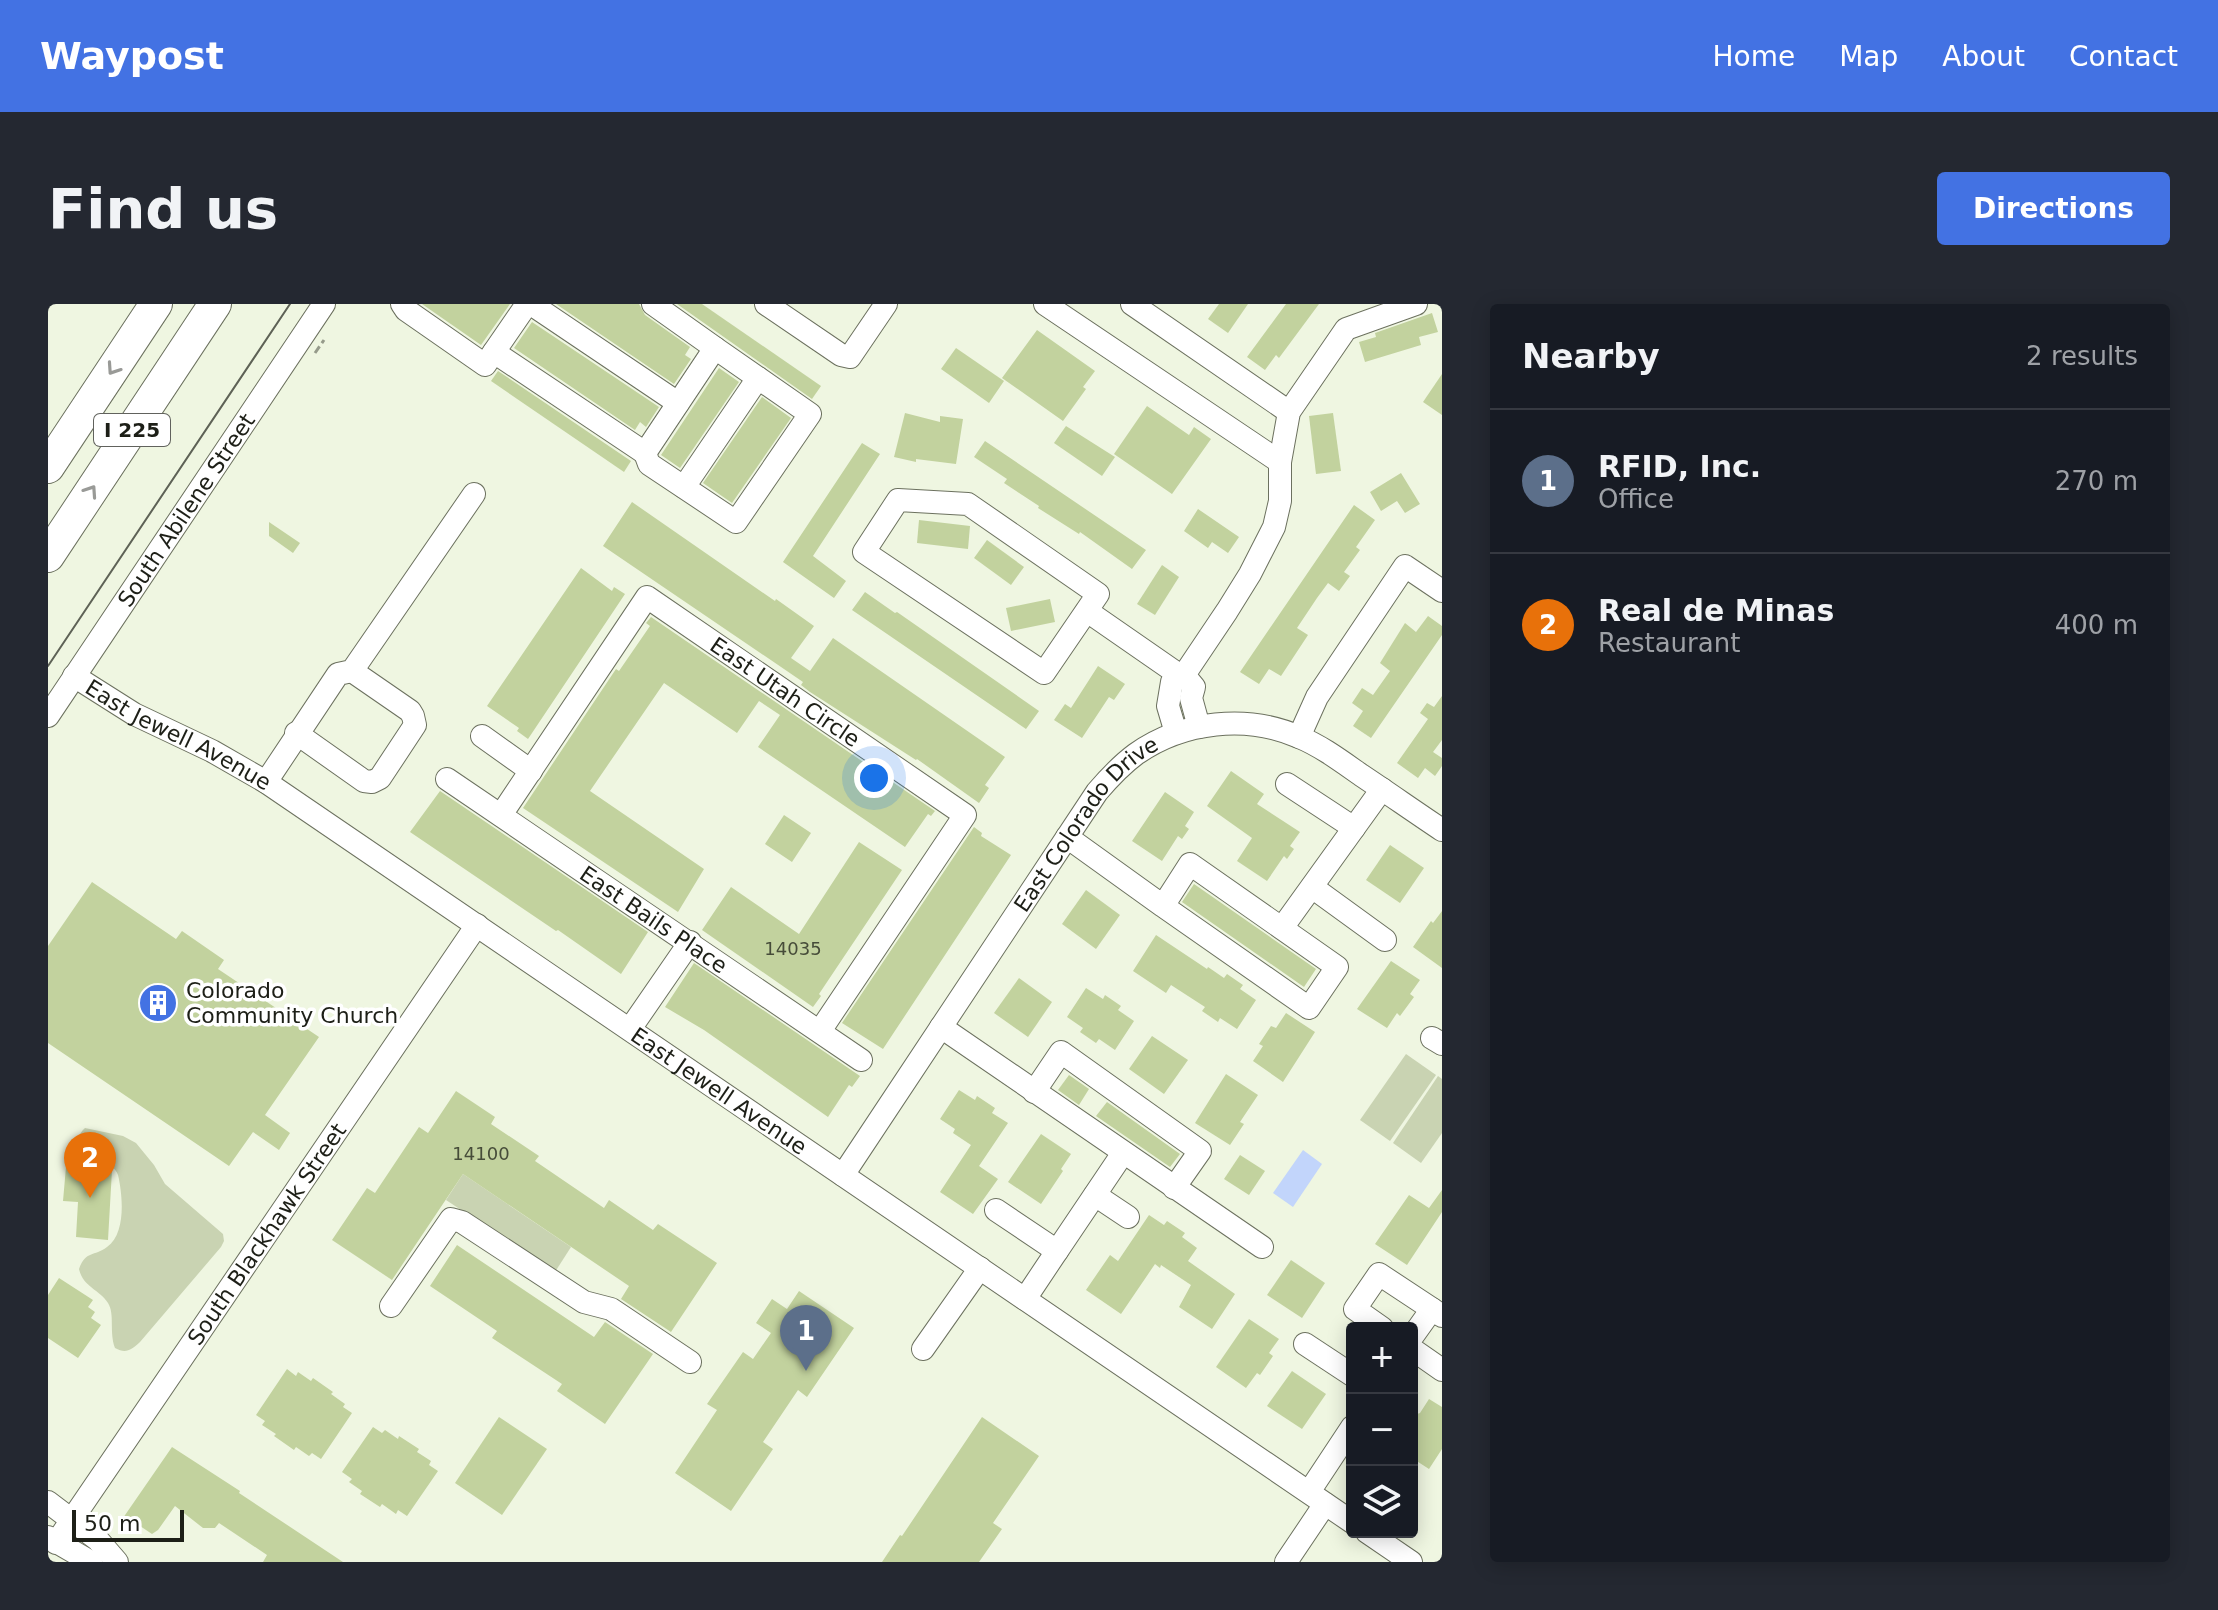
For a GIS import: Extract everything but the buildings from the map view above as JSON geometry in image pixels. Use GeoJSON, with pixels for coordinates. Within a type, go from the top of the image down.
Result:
{"type":"FeatureCollection","features":[{"type":"Feature","properties":{"kind":"highway","name":"I 225"},"geometry":{"type":"LineString","coordinates":[[48,467],[156,304]]}},
{"type":"Feature","properties":{"kind":"highway","name":"I 225"},"geometry":{"type":"LineString","coordinates":[[48,556],[215,304]]}},
{"type":"Feature","properties":{"kind":"street","name":"South Abilene Street"},"geometry":{"type":"LineString","coordinates":[[48,716],[324,304]]}},
{"type":"Feature","properties":{"kind":"street"},"geometry":{"type":"LineString","coordinates":[[402,304],[406,310],[485,365],[529,304],[678,403]]}},
{"type":"Feature","properties":{"kind":"street"},"geometry":{"type":"LineString","coordinates":[[494,352],[645,453],[649,464],[736,522],[810,414],[653,304]]}},
{"type":"Feature","properties":{"kind":"street"},"geometry":{"type":"LineString","coordinates":[[766,304],[841,355],[850,357],[886,304]]}},
{"type":"Feature","properties":{"kind":"street"},"geometry":{"type":"LineString","coordinates":[[1045,304],[1280,462]]}},
{"type":"Feature","properties":{"kind":"street"},"geometry":{"type":"LineString","coordinates":[[1132,304],[1289,412]]}},
{"type":"Feature","properties":{"kind":"street"},"geometry":{"type":"LineString","coordinates":[[1176,733],[1168,706],[1172,682],[1184,675],[1242,586],[1274,527],[1280,501],[1280,462],[1289,412],[1346,329],[1416,304]]}},
{"type":"Feature","properties":{"kind":"street"},"geometry":{"type":"LineString","coordinates":[[645,453],[715,348]]}},
{"type":"Feature","properties":{"kind":"street"},"geometry":{"type":"LineString","coordinates":[[684,487],[758,378]]}},
{"type":"Feature","properties":{"kind":"street"},"geometry":{"type":"LineString","coordinates":[[266,782],[338,674],[352,671],[474,494]]}},
{"type":"Feature","properties":{"kind":"street"},"geometry":{"type":"LineString","coordinates":[[898,500],[968,504],[1098,594],[1087,611],[1044,673],[864,552],[898,500]]}},
{"type":"Feature","properties":{"kind":"street"},"geometry":{"type":"LineString","coordinates":[[1299,737],[1317,697],[1405,566],[1442,591]]}},
{"type":"Feature","properties":{"kind":"street","name":"East Utah Circle"},"geometry":{"type":"LineString","coordinates":[[501,815],[647,597],[965,815],[820,1031]]}},
{"type":"Feature","properties":{"kind":"street"},"geometry":{"type":"LineString","coordinates":[[1087,611],[1175,672],[1184,675],[1194,687],[1191,698],[1199,727]]}},
{"type":"Feature","properties":{"kind":"street"},"geometry":{"type":"LineString","coordinates":[[296,733],[364,781],[372,782],[380,778],[415,725],[413,716],[352,671]]}},
{"type":"Feature","properties":{"kind":"street","name":"East Jewell Avenue"},"geometry":{"type":"LineString","coordinates":[[74,676],[134,714],[212,751],[266,782],[1346,1518]]}},
{"type":"Feature","properties":{"kind":"street","name":"East Colorado Drive"},"geometry":{"type":"LineString","coordinates":[[843,1175],[1097,792],[1114,772],[1149,745],[1176,733],[1226,723],[1278,729],[1323,749],[1442,830]]}},
{"type":"Feature","properties":{"kind":"street"},"geometry":{"type":"LineString","coordinates":[[482,736],[531,771]]}},
{"type":"Feature","properties":{"kind":"street","name":"East Bails Place"},"geometry":{"type":"LineString","coordinates":[[447,779],[861,1060]]}},
{"type":"Feature","properties":{"kind":"street"},"geometry":{"type":"LineString","coordinates":[[1287,784],[1354,828]]}},
{"type":"Feature","properties":{"kind":"street"},"geometry":{"type":"LineString","coordinates":[[1282,928],[1382,789]]}},
{"type":"Feature","properties":{"kind":"street"},"geometry":{"type":"LineString","coordinates":[[1067,837],[1163,906],[1309,1008],[1337,967],[1190,864],[1163,906]]}},
{"type":"Feature","properties":{"kind":"street"},"geometry":{"type":"LineString","coordinates":[[1312,887],[1385,940]]}},
{"type":"Feature","properties":{"kind":"street","name":"South Blackhawk Street"},"geometry":{"type":"LineString","coordinates":[[52,1540],[73,1519],[477,925]]}},
{"type":"Feature","properties":{"kind":"street"},"geometry":{"type":"LineString","coordinates":[[630,1029],[690,942]]}},
{"type":"Feature","properties":{"kind":"street"},"geometry":{"type":"LineString","coordinates":[[941,1027],[1262,1247]]}},
{"type":"Feature","properties":{"kind":"street"},"geometry":{"type":"LineString","coordinates":[[1034,1092],[1061,1052],[1200,1151],[1174,1188]]}},
{"type":"Feature","properties":{"kind":"street"},"geometry":{"type":"LineString","coordinates":[[1025,1299],[1123,1153]]}},
{"type":"Feature","properties":{"kind":"street"},"geometry":{"type":"LineString","coordinates":[[1095,1195],[1128,1217]]}},
{"type":"Feature","properties":{"kind":"street"},"geometry":{"type":"LineString","coordinates":[[996,1210],[1057,1251]]}},
{"type":"Feature","properties":{"kind":"street"},"geometry":{"type":"LineString","coordinates":[[391,1306],[451,1219],[462,1222],[584,1302],[611,1309],[690,1362]]}},
{"type":"Feature","properties":{"kind":"street"},"geometry":{"type":"LineString","coordinates":[[923,1349],[980,1268]]}},
{"type":"Feature","properties":{"kind":"street"},"geometry":{"type":"LineString","coordinates":[[1373,1322],[1355,1309],[1379,1274],[1437,1312],[1418,1331]]}},
{"type":"Feature","properties":{"kind":"street"},"geometry":{"type":"LineString","coordinates":[[1305,1344],[1346,1371]]}},
{"type":"Feature","properties":{"kind":"street"},"geometry":{"type":"LineString","coordinates":[[1418,1353],[1442,1370]]}},
{"type":"Feature","properties":{"kind":"street"},"geometry":{"type":"LineString","coordinates":[[1286,1562],[1317,1498],[1345,1452]]}},
{"type":"Feature","properties":{"kind":"street"},"geometry":{"type":"LineString","coordinates":[[48,1502],[98,1540],[117,1562]]}},
{"type":"Feature","properties":{"kind":"street"},"geometry":{"type":"LineString","coordinates":[[1376,1538],[1411,1562]]}},
{"type":"Feature","properties":{"kind":"street"},"geometry":{"type":"LineString","coordinates":[[52,1540],[91,1562]]}},
{"type":"Feature","properties":{"kind":"green space"},"geometry":{"type":"Polygon","coordinates":[[[1406,1054],[1436,1075],[1390,1141],[1360,1120],[1406,1054]]]}},
{"type":"Feature","properties":{"kind":"green space"},"geometry":{"type":"Polygon","coordinates":[[[1438,1076],[1442,1079],[1442,1133],[1421,1163],[1393,1143],[1438,1076]]]}},
{"type":"Feature","properties":{"kind":"green space"},"geometry":{"type":"Polygon","coordinates":[[[85,1128],[123,1136],[136,1143],[165,1184],[223,1234],[221,1247],[140,1342],[125,1351],[115,1348],[108,1303],[84,1280],[79,1269],[88,1256],[113,1241],[122,1214],[118,1175],[114,1168],[79,1142],[85,1128]]]}},
{"type":"Feature","properties":{"kind":"green space"},"geometry":{"type":"Polygon","coordinates":[[[463,1174],[571,1247],[555,1272],[446,1200],[463,1174]]]}},
{"type":"Feature","properties":{"kind":"water"},"geometry":{"type":"Polygon","coordinates":[[[1303,1150],[1322,1164],[1293,1207],[1273,1193],[1303,1150]]]}},
{"type":"Feature","properties":{"kind":"tram line"},"geometry":{"type":"LineString","coordinates":[[48,666],[290,304]]}},
{"type":"Feature","properties":{"kind":"place","name":"Colorado Community Church"},"geometry":{"type":"Point","coordinates":[158,1003]}},
{"type":"Feature","properties":{"kind":"place","name":"Real de Minas"},"geometry":{"type":"Point","coordinates":[90,1198]}},
{"type":"Feature","properties":{"kind":"place","name":"RFID, Inc."},"geometry":{"type":"Point","coordinates":[806,1371]}}]}
